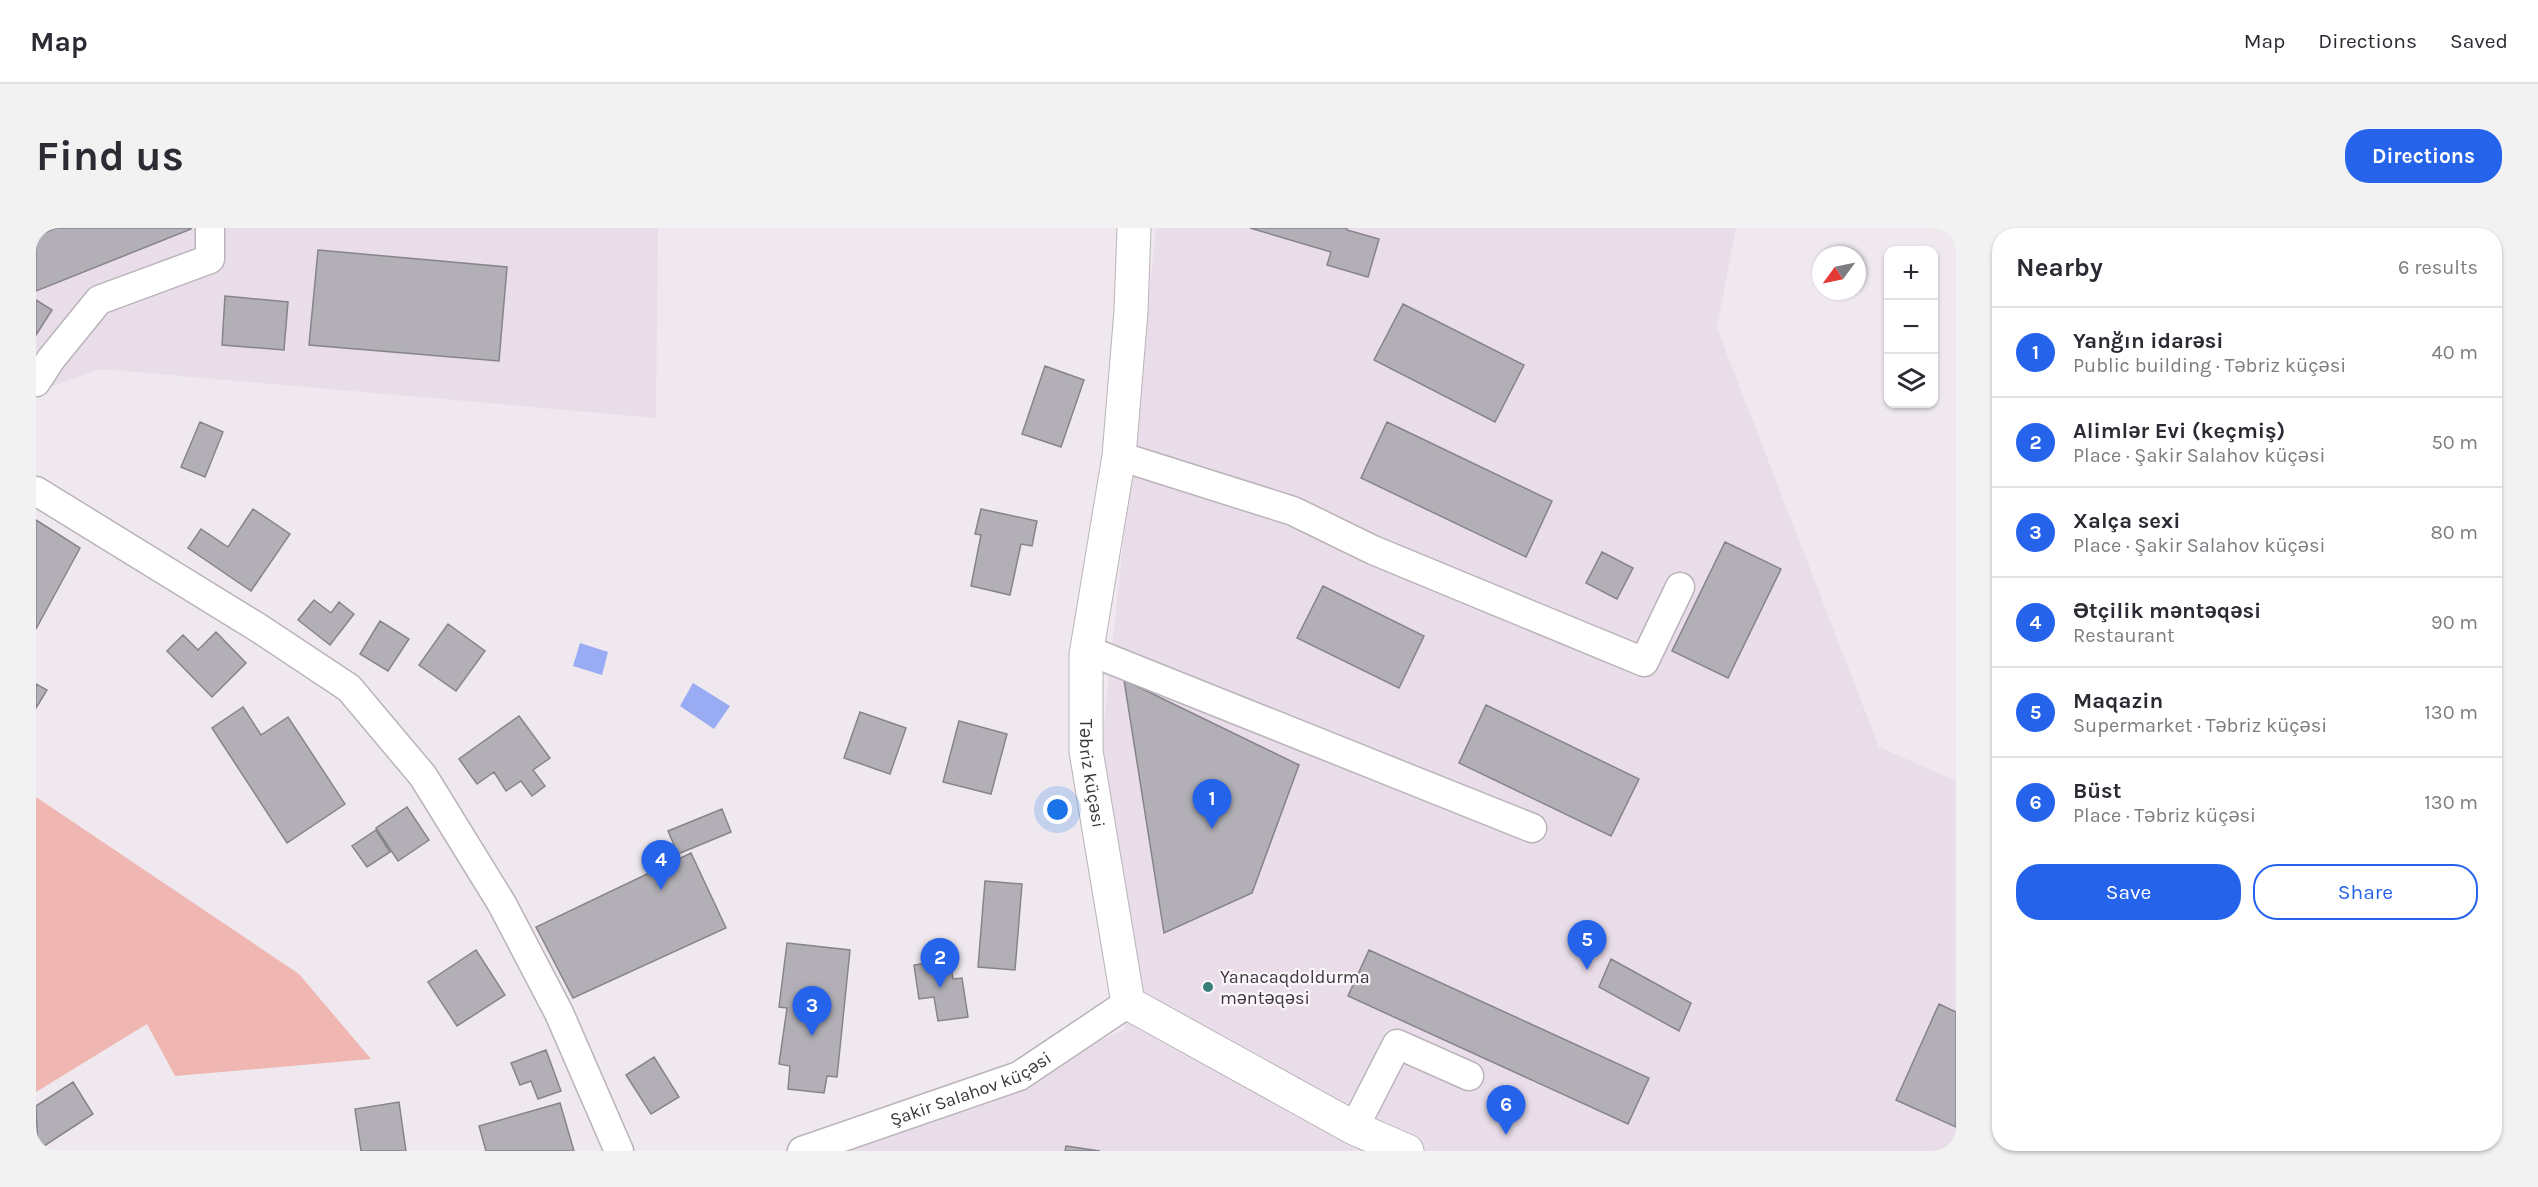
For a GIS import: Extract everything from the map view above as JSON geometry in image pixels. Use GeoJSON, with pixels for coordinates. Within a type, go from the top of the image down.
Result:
{"type":"FeatureCollection","features":[{"type":"Feature","properties":{"kind":"main road","name":"Təbriz küçəsi"},"geometry":{"type":"LineString","coordinates":[[1128,1003],[1086,751],[1087,650],[1119,456],[1131,311],[1134,228]]}},
{"type":"Feature","properties":{"kind":"main road"},"geometry":{"type":"LineString","coordinates":[[1128,1003],[1354,1128],[1407,1151]]}},
{"type":"Feature","properties":{"kind":"street"},"geometry":{"type":"LineString","coordinates":[[36,382],[51,359],[99,300],[210,259],[210,228]]}},
{"type":"Feature","properties":{"kind":"street"},"geometry":{"type":"LineString","coordinates":[[1119,456],[1293,511],[1373,550],[1644,662],[1680,586]]}},
{"type":"Feature","properties":{"kind":"street"},"geometry":{"type":"LineString","coordinates":[[36,491],[257,627],[349,688],[423,776],[502,904],[559,1013],[619,1151]]}},
{"type":"Feature","properties":{"kind":"street"},"geometry":{"type":"LineString","coordinates":[[1087,650],[1532,828]]}},
{"type":"Feature","properties":{"kind":"street","name":"Şakir Salahov küçəsi"},"geometry":{"type":"LineString","coordinates":[[802,1151],[1019,1076],[1128,1003]]}},
{"type":"Feature","properties":{"kind":"street"},"geometry":{"type":"LineString","coordinates":[[1354,1128],[1397,1044],[1469,1076]]}},
{"type":"Feature","properties":{"kind":"shaded area"},"geometry":{"type":"Polygon","coordinates":[[[36,228],[658,228],[656,418],[101,369],[36,392],[36,228]]]}},
{"type":"Feature","properties":{"kind":"shaded area"},"geometry":{"type":"Polygon","coordinates":[[[1156,228],[1736,228],[1717,328],[1879,747],[1956,781],[1956,1151],[851,1151],[1125,1029],[1101,753],[1156,228]]]}},
{"type":"Feature","properties":{"kind":"shaded area"},"geometry":{"type":"Polygon","coordinates":[[[36,797],[299,974],[371,1059],[175,1076],[147,1024],[36,1092],[36,797]]]}},
{"type":"Feature","properties":{"kind":"water"},"geometry":{"type":"Polygon","coordinates":[[[580,643],[608,652],[602,675],[573,666],[580,643]]]}},
{"type":"Feature","properties":{"kind":"water"},"geometry":{"type":"Polygon","coordinates":[[[693,683],[730,706],[714,729],[680,706],[693,683]]]}},
{"type":"Feature","properties":{"kind":"building"},"geometry":{"type":"Polygon","coordinates":[[[56,228],[191,229],[36,291],[36,236],[56,228]]]}},
{"type":"Feature","properties":{"kind":"building"},"geometry":{"type":"Polygon","coordinates":[[[1250,228],[1347,228],[1347,230],[1379,239],[1368,277],[1327,265],[1331,252],[1250,228]]]}},
{"type":"Feature","properties":{"kind":"building"},"geometry":{"type":"Polygon","coordinates":[[[318,250],[507,267],[499,361],[309,345],[318,250]]]}},
{"type":"Feature","properties":{"kind":"building"},"geometry":{"type":"Polygon","coordinates":[[[225,296],[288,302],[284,350],[222,345],[225,296]]]}},
{"type":"Feature","properties":{"kind":"building"},"geometry":{"type":"Polygon","coordinates":[[[36,300],[52,310],[36,335],[36,300]]]}},
{"type":"Feature","properties":{"kind":"building"},"geometry":{"type":"Polygon","coordinates":[[[1403,304],[1524,365],[1495,422],[1374,360],[1403,304]]]}},
{"type":"Feature","properties":{"kind":"building"},"geometry":{"type":"Polygon","coordinates":[[[1045,366],[1084,380],[1061,447],[1022,434],[1045,366]]]}},
{"type":"Feature","properties":{"kind":"building"},"geometry":{"type":"Polygon","coordinates":[[[200,422],[223,432],[205,477],[181,467],[200,422]]]}},
{"type":"Feature","properties":{"kind":"building"},"geometry":{"type":"Polygon","coordinates":[[[1387,422],[1552,501],[1526,557],[1361,478],[1387,422]]]}},
{"type":"Feature","properties":{"kind":"building"},"geometry":{"type":"Polygon","coordinates":[[[253,509],[290,534],[251,591],[188,548],[201,529],[228,547],[253,509]]]}},
{"type":"Feature","properties":{"kind":"building"},"geometry":{"type":"Polygon","coordinates":[[[981,509],[1037,521],[1032,546],[1021,544],[1010,595],[971,586],[981,535],[975,534],[981,509]]]}},
{"type":"Feature","properties":{"kind":"building"},"geometry":{"type":"Polygon","coordinates":[[[36,520],[80,548],[36,629],[36,520]]]}},
{"type":"Feature","properties":{"kind":"building"},"geometry":{"type":"Polygon","coordinates":[[[1725,542],[1781,569],[1728,678],[1672,651],[1725,542]]]}},
{"type":"Feature","properties":{"kind":"building"},"geometry":{"type":"Polygon","coordinates":[[[1602,552],[1633,568],[1617,599],[1586,583],[1602,552]]]}},
{"type":"Feature","properties":{"kind":"building"},"geometry":{"type":"Polygon","coordinates":[[[1323,586],[1424,636],[1399,688],[1297,638],[1323,586]]]}},
{"type":"Feature","properties":{"kind":"building"},"geometry":{"type":"Polygon","coordinates":[[[314,600],[331,613],[339,602],[354,614],[330,645],[298,620],[314,600]]]}},
{"type":"Feature","properties":{"kind":"building"},"geometry":{"type":"Polygon","coordinates":[[[380,621],[409,639],[388,671],[360,654],[380,621]]]}},
{"type":"Feature","properties":{"kind":"building"},"geometry":{"type":"Polygon","coordinates":[[[448,624],[485,651],[456,691],[419,665],[448,624]]]}},
{"type":"Feature","properties":{"kind":"building"},"geometry":{"type":"Polygon","coordinates":[[[216,632],[246,663],[212,697],[167,651],[183,635],[198,650],[216,632]]]}},
{"type":"Feature","properties":{"kind":"building"},"geometry":{"type":"Polygon","coordinates":[[[1124,680],[1299,765],[1252,893],[1164,933],[1124,680]]]}},
{"type":"Feature","properties":{"kind":"building"},"geometry":{"type":"Polygon","coordinates":[[[36,684],[47,690],[36,708],[36,684]]]}},
{"type":"Feature","properties":{"kind":"building"},"geometry":{"type":"Polygon","coordinates":[[[1486,705],[1639,779],[1611,836],[1459,763],[1486,705]]]}},
{"type":"Feature","properties":{"kind":"building"},"geometry":{"type":"Polygon","coordinates":[[[243,707],[261,735],[288,717],[345,804],[287,843],[212,728],[243,707]]]}},
{"type":"Feature","properties":{"kind":"building"},"geometry":{"type":"Polygon","coordinates":[[[860,712],[906,728],[890,774],[844,758],[860,712]]]}},
{"type":"Feature","properties":{"kind":"building"},"geometry":{"type":"Polygon","coordinates":[[[519,716],[550,758],[533,770],[545,786],[532,796],[521,781],[506,791],[494,772],[477,784],[459,759],[519,716]]]}},
{"type":"Feature","properties":{"kind":"building"},"geometry":{"type":"Polygon","coordinates":[[[959,721],[1007,734],[991,794],[943,782],[959,721]]]}},
{"type":"Feature","properties":{"kind":"building"},"geometry":{"type":"Polygon","coordinates":[[[407,807],[429,840],[398,861],[376,828],[407,807]]]}},
{"type":"Feature","properties":{"kind":"building"},"geometry":{"type":"Polygon","coordinates":[[[722,809],[731,832],[678,854],[668,831],[722,809]]]}},
{"type":"Feature","properties":{"kind":"building"},"geometry":{"type":"Polygon","coordinates":[[[376,830],[390,852],[367,867],[352,846],[376,830]]]}},
{"type":"Feature","properties":{"kind":"building"},"geometry":{"type":"Polygon","coordinates":[[[691,853],[726,928],[573,998],[536,927],[691,853]]]}},
{"type":"Feature","properties":{"kind":"building"},"geometry":{"type":"Polygon","coordinates":[[[985,881],[1022,884],[1015,970],[978,967],[985,881]]]}},
{"type":"Feature","properties":{"kind":"building"},"geometry":{"type":"Polygon","coordinates":[[[787,943],[850,950],[837,1077],[827,1076],[824,1093],[788,1089],[790,1066],[779,1064],[787,1008],[779,1007],[787,943]]]}},
{"type":"Feature","properties":{"kind":"building"},"geometry":{"type":"Polygon","coordinates":[[[476,950],[505,995],[457,1026],[428,982],[476,950]]]}},
{"type":"Feature","properties":{"kind":"building"},"geometry":{"type":"Polygon","coordinates":[[[1369,950],[1649,1078],[1628,1124],[1348,996],[1369,950]]]}},
{"type":"Feature","properties":{"kind":"building"},"geometry":{"type":"Polygon","coordinates":[[[950,959],[953,979],[962,978],[968,1017],[938,1021],[934,997],[919,999],[914,965],[950,959]]]}},
{"type":"Feature","properties":{"kind":"building"},"geometry":{"type":"Polygon","coordinates":[[[1611,959],[1691,1003],[1679,1031],[1599,987],[1611,959]]]}},
{"type":"Feature","properties":{"kind":"building"},"geometry":{"type":"Polygon","coordinates":[[[1939,1004],[1956,1012],[1956,1127],[1896,1100],[1939,1004]]]}},
{"type":"Feature","properties":{"kind":"building"},"geometry":{"type":"Polygon","coordinates":[[[546,1050],[561,1091],[538,1099],[531,1081],[520,1085],[511,1063],[546,1050]]]}},
{"type":"Feature","properties":{"kind":"building"},"geometry":{"type":"Polygon","coordinates":[[[654,1057],[679,1097],[651,1114],[626,1075],[654,1057]]]}},
{"type":"Feature","properties":{"kind":"building"},"geometry":{"type":"Polygon","coordinates":[[[73,1082],[93,1114],[38,1150],[36,1106],[73,1082]]]}},
{"type":"Feature","properties":{"kind":"building"},"geometry":{"type":"Polygon","coordinates":[[[399,1102],[406,1151],[361,1151],[355,1109],[399,1102]]]}},
{"type":"Feature","properties":{"kind":"building"},"geometry":{"type":"Polygon","coordinates":[[[560,1103],[574,1151],[486,1151],[479,1126],[560,1103]]]}},
{"type":"Feature","properties":{"kind":"building"},"geometry":{"type":"Polygon","coordinates":[[[1066,1146],[1100,1151],[1065,1151],[1066,1146]]]}},
{"type":"Feature","properties":{"kind":"place","name":"Yanğın idarəsi"},"geometry":{"type":"Point","coordinates":[1212,829]}},
{"type":"Feature","properties":{"kind":"place","name":"Ətçilik məntəqəsi"},"geometry":{"type":"Point","coordinates":[661,890]}},
{"type":"Feature","properties":{"kind":"place","name":"Maqazin"},"geometry":{"type":"Point","coordinates":[1587,970]}},
{"type":"Feature","properties":{"kind":"place","name":"Yanacaqdoldurma məntəqəsi"},"geometry":{"type":"Point","coordinates":[1208,987]}},
{"type":"Feature","properties":{"kind":"place","name":"Alimlər Evi (keçmiş)"},"geometry":{"type":"Point","coordinates":[940,988]}},
{"type":"Feature","properties":{"kind":"place","name":"Xalça sexi"},"geometry":{"type":"Point","coordinates":[812,1036]}},
{"type":"Feature","properties":{"kind":"place","name":"Büst"},"geometry":{"type":"Point","coordinates":[1506,1135]}}]}
